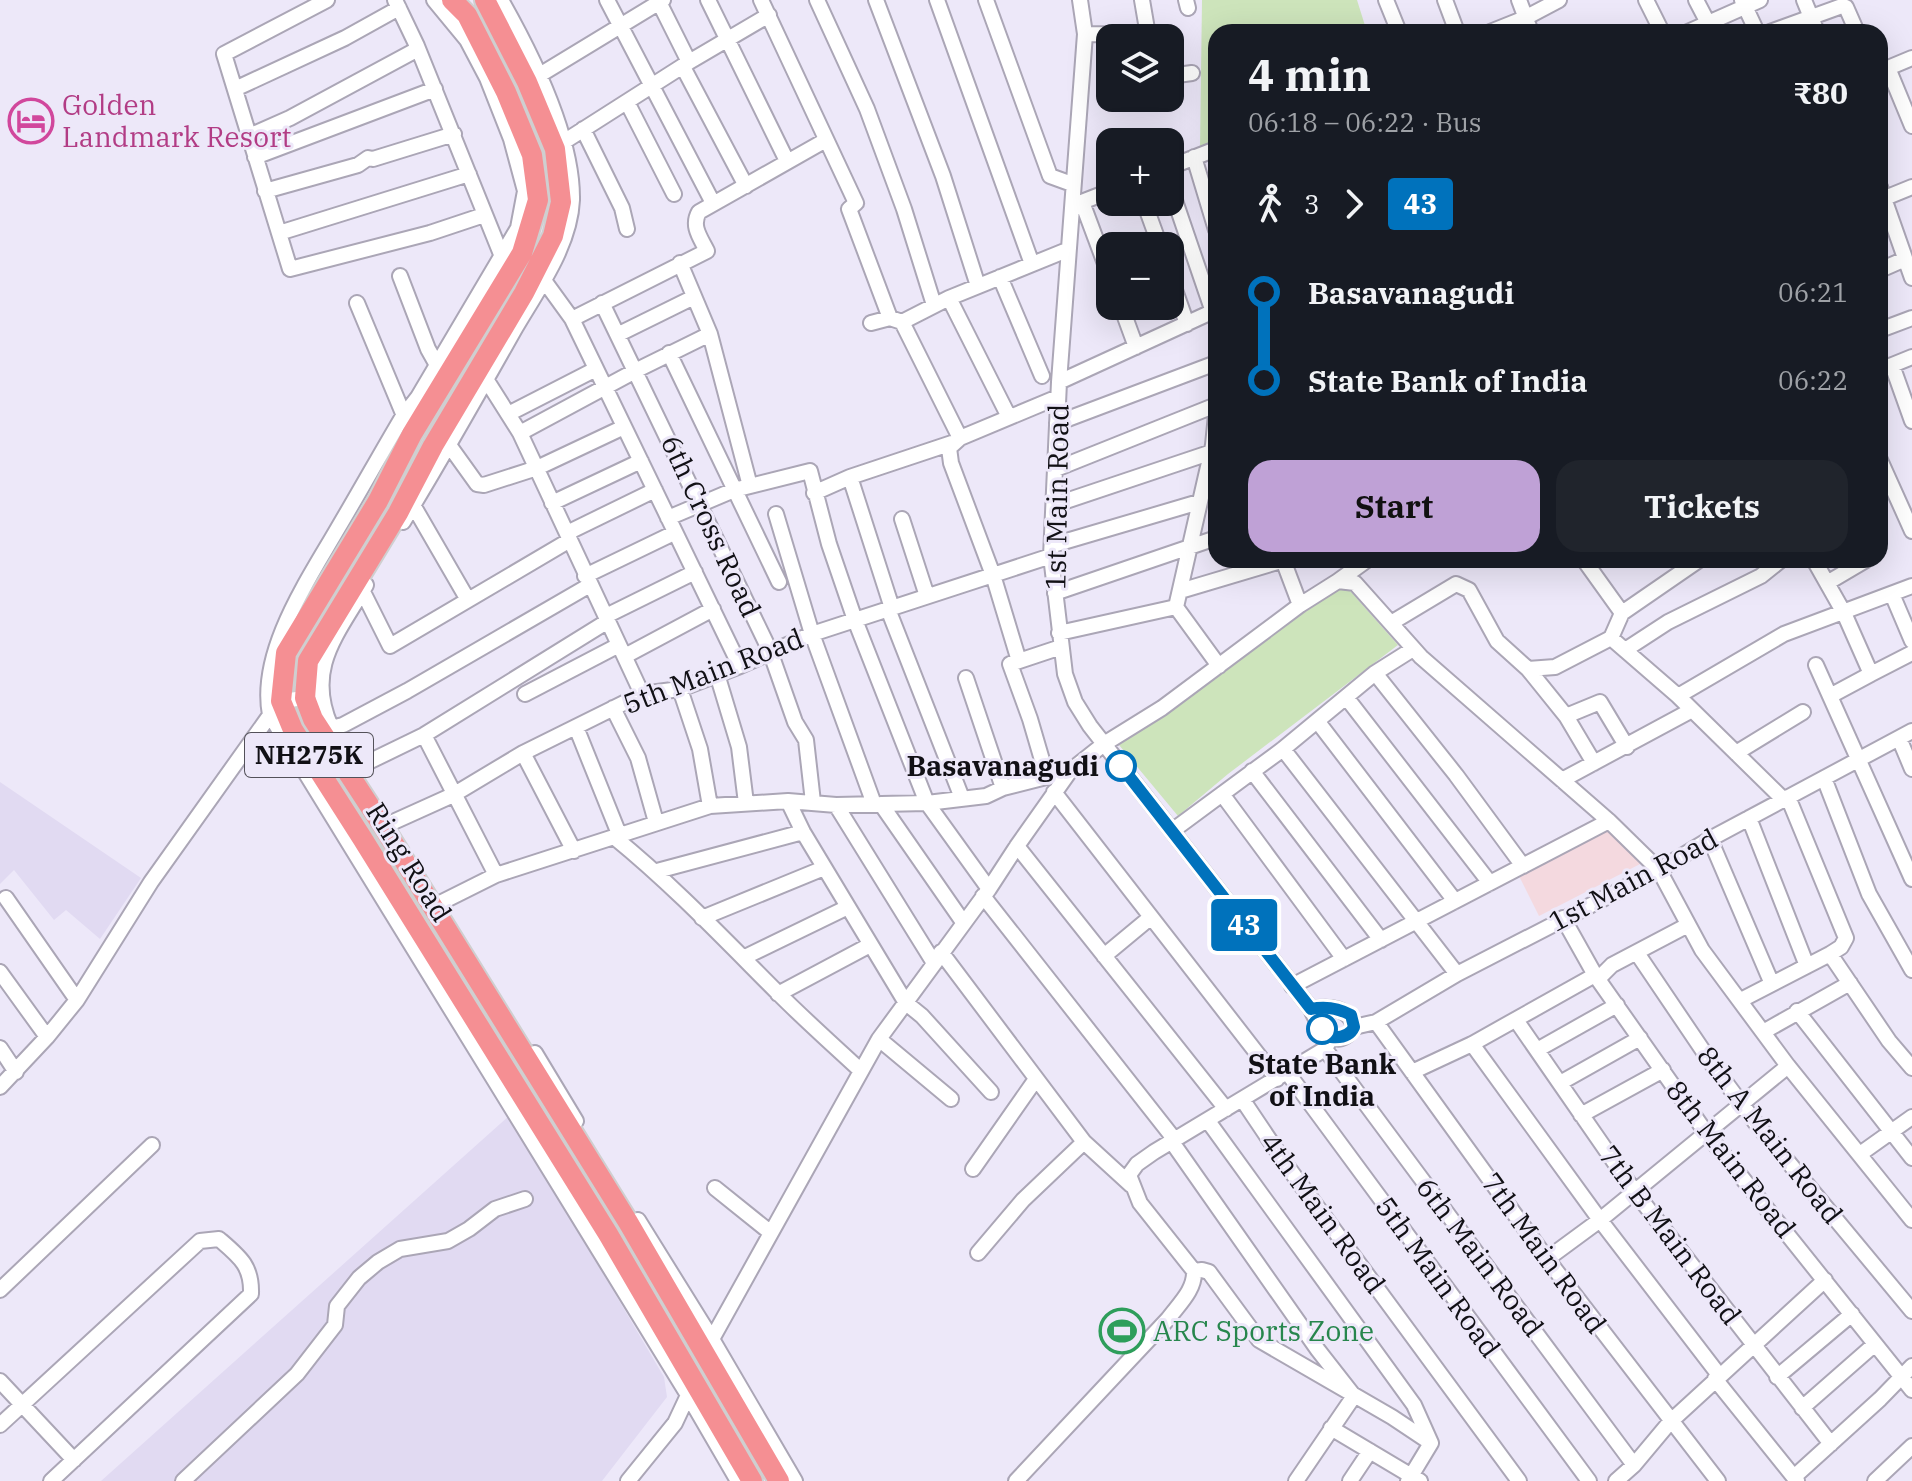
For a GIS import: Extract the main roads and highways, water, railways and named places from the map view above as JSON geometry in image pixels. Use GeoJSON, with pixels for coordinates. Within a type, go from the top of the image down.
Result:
{"type":"FeatureCollection","features":[{"type":"Feature","properties":{"kind":"highway","name":"NH275K"},"geometry":{"type":"LineString","coordinates":[[452,0],[467,15],[506,92],[532,155],[538,200],[526,241],[506,265],[488,307]]}},
{"type":"Feature","properties":{"kind":"highway","name":"NH275K"},"geometry":{"type":"LineString","coordinates":[[485,0],[527,82],[555,149],[561,202],[539,276],[507,322]]}},
{"type":"Feature","properties":{"kind":"highway"},"geometry":{"type":"LineString","coordinates":[[488,307],[507,322]]}},
{"type":"Feature","properties":{"kind":"highway","name":"Ring Road"},"geometry":{"type":"LineString","coordinates":[[488,307],[407,425],[378,501],[286,653],[276,708],[293,730],[608,1234],[691,1389],[752,1481]]}},
{"type":"Feature","properties":{"kind":"highway","name":"Ring Road"},"geometry":{"type":"LineString","coordinates":[[507,322],[483,374],[433,446],[398,513],[308,661],[305,698],[313,719],[628,1222],[779,1481]]}},
{"type":"Feature","properties":{"kind":"place","name":"Golden Landmark Resort"},"geometry":{"type":"Point","coordinates":[31,121]}},
{"type":"Feature","properties":{"kind":"place","name":"Basavanagudi"},"geometry":{"type":"Point","coordinates":[1121,766]}},
{"type":"Feature","properties":{"kind":"place","name":"State Bank of India"},"geometry":{"type":"Point","coordinates":[1322,1029]}},
{"type":"Feature","properties":{"kind":"place","name":"ARC Sports Zone"},"geometry":{"type":"Point","coordinates":[1122,1331]}}]}
